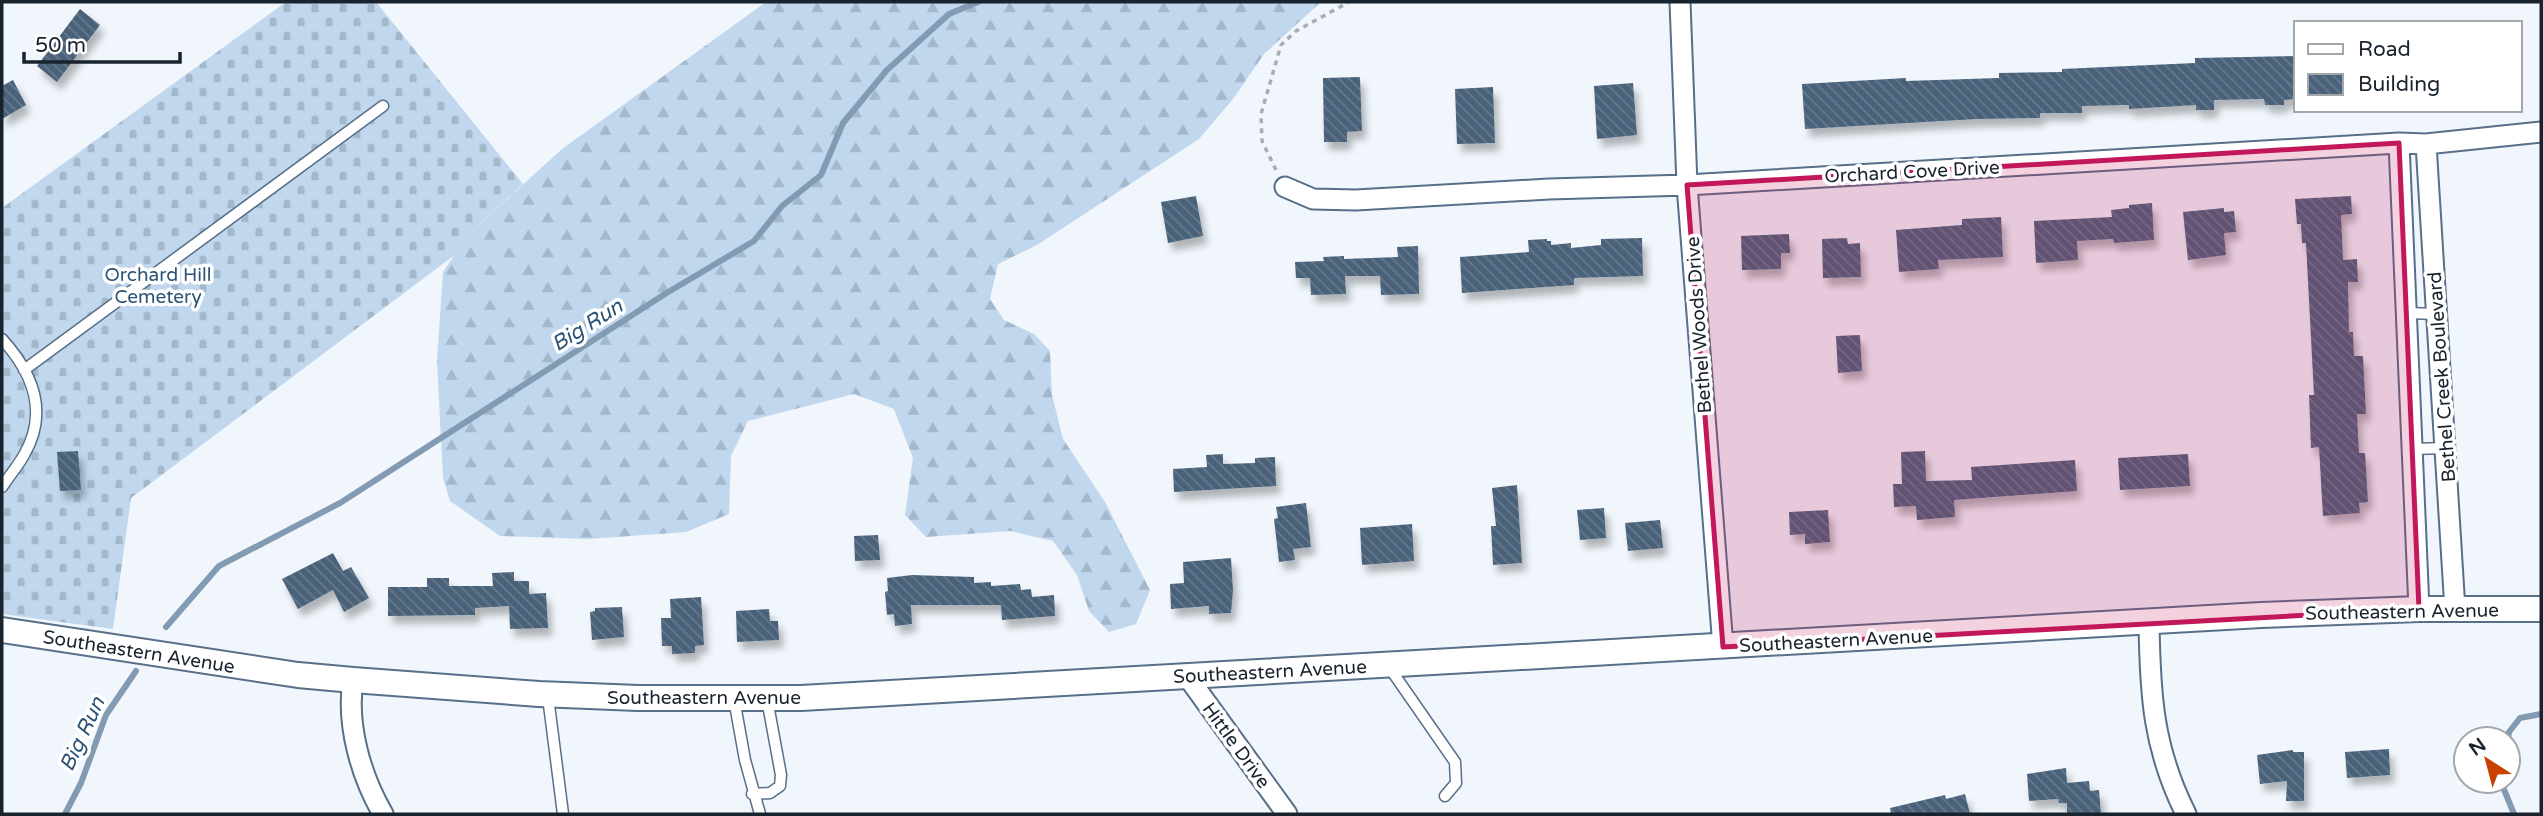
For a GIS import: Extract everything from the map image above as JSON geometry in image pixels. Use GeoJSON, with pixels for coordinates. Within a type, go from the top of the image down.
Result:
{"type":"FeatureCollection","features":[{"type":"Feature","properties":{"kind":"street","name":"Bethel Woods Drive"},"geometry":{"type":"LineString","coordinates":[[1680,2],[1687,185],[1723,647]]}},
{"type":"Feature","properties":{"kind":"street","name":"Orchard Cove Drive"},"geometry":{"type":"LineString","coordinates":[[1285,187],[1313,199],[1356,200],[1549,189],[1687,185],[2399,143],[2426,144],[2541,131]]}},
{"type":"Feature","properties":{"kind":"street","name":"Bethel Creek Boulevard"},"geometry":{"type":"LineString","coordinates":[[2399,143],[2419,608]]}},
{"type":"Feature","properties":{"kind":"street","name":"Bethel Creek Boulevard"},"geometry":{"type":"LineString","coordinates":[[2426,144],[2455,610]]}},
{"type":"Feature","properties":{"kind":"street","name":"Southeastern Avenue"},"geometry":{"type":"LineString","coordinates":[[2,630],[298,675],[353,680],[547,694],[767,699],[2419,608],[2541,609]]}},
{"type":"Feature","properties":{"kind":"street"},"geometry":{"type":"LineString","coordinates":[[2149,622],[2150,688],[2156,727],[2169,773],[2186,814]]}},
{"type":"Feature","properties":{"kind":"street","name":"Hittle Drive"},"geometry":{"type":"LineString","coordinates":[[1187,676],[1287,814]]}},
{"type":"Feature","properties":{"kind":"street"},"geometry":{"type":"LineString","coordinates":[[353,680],[351,699],[355,738],[366,777],[383,814]]}},
{"type":"Feature","properties":{"kind":"lane"},"geometry":{"type":"LineString","coordinates":[[24,370],[383,106]]}},
{"type":"Feature","properties":{"kind":"lane"},"geometry":{"type":"LineString","coordinates":[[2407,313],[2437,314]]}},
{"type":"Feature","properties":{"kind":"lane"},"geometry":{"type":"LineString","coordinates":[[2,339],[16,354],[36,395],[38,411],[25,454],[2,487]]}},
{"type":"Feature","properties":{"kind":"lane"},"geometry":{"type":"LineString","coordinates":[[2414,449],[2445,448]]}},
{"type":"Feature","properties":{"kind":"lane"},"geometry":{"type":"LineString","coordinates":[[1388,665],[1455,762],[1456,783],[1446,796]]}},
{"type":"Feature","properties":{"kind":"lane"},"geometry":{"type":"LineString","coordinates":[[547,694],[563,814]]}},
{"type":"Feature","properties":{"kind":"lane"},"geometry":{"type":"LineString","coordinates":[[734,699],[752,794],[760,814]]}},
{"type":"Feature","properties":{"kind":"lane"},"geometry":{"type":"LineString","coordinates":[[752,794],[770,793],[780,786],[781,775],[767,699]]}},
{"type":"Feature","properties":{"kind":"path"},"geometry":{"type":"LineString","coordinates":[[1285,187],[1262,141],[1261,114],[1281,45],[1296,31],[1349,2]]}},
{"type":"Feature","properties":{"kind":"highlighted area"},"geometry":{"type":"Polygon","coordinates":[[[2399,143],[2419,609],[1723,647],[1687,185],[2399,143]]]}},
{"type":"Feature","properties":{"kind":"green space","name":"Orchard Hill Cemetery"},"geometry":{"type":"Polygon","coordinates":[[[286,2],[376,2],[523,184],[469,234],[456,254],[131,498],[113,629],[2,614],[2,208],[286,2]]]}},
{"type":"Feature","properties":{"kind":"green space"},"geometry":{"type":"Polygon","coordinates":[[[766,2],[1321,2],[1264,54],[1233,99],[1199,139],[1037,245],[998,264],[990,299],[1004,320],[1034,334],[1050,351],[1052,395],[1063,439],[1105,502],[1150,590],[1136,624],[1109,632],[1089,611],[1077,575],[1053,541],[1010,531],[926,537],[905,515],[913,458],[894,409],[854,394],[748,421],[731,456],[729,514],[686,532],[588,539],[500,536],[450,501],[443,478],[437,361],[443,272],[469,234],[562,149],[766,2]]]}},
{"type":"Feature","properties":{"kind":"building"},"geometry":{"type":"Polygon","coordinates":[[[80,9],[100,25],[57,82],[37,66],[80,9]]]}},
{"type":"Feature","properties":{"kind":"building"},"geometry":{"type":"Polygon","coordinates":[[[2294,56],[2294,99],[2284,100],[2284,105],[2265,105],[2264,99],[2214,100],[2214,110],[2196,110],[2196,105],[2129,109],[2129,105],[2082,106],[2082,113],[2040,113],[2040,118],[1805,129],[1802,84],[1906,78],[1906,81],[1999,78],[1999,73],[2062,72],[2062,69],[2195,63],[2195,58],[2294,56]]]}},
{"type":"Feature","properties":{"kind":"building"},"geometry":{"type":"Polygon","coordinates":[[[1360,77],[1362,131],[1347,132],[1347,142],[1324,142],[1323,78],[1360,77]]]}},
{"type":"Feature","properties":{"kind":"building"},"geometry":{"type":"Polygon","coordinates":[[[13,80],[26,105],[2,119],[2,86],[13,80]]]}},
{"type":"Feature","properties":{"kind":"building"},"geometry":{"type":"Polygon","coordinates":[[[1633,83],[1637,135],[1597,139],[1594,86],[1633,83]]]}},
{"type":"Feature","properties":{"kind":"building"},"geometry":{"type":"Polygon","coordinates":[[[1493,87],[1495,143],[1457,144],[1455,89],[1493,87]]]}},
{"type":"Feature","properties":{"kind":"building"},"geometry":{"type":"Polygon","coordinates":[[[1196,196],[1203,236],[1168,243],[1161,202],[1196,196]]]}},
{"type":"Feature","properties":{"kind":"building"},"geometry":{"type":"Polygon","coordinates":[[[2351,196],[2352,214],[2341,215],[2343,260],[2357,259],[2358,282],[2348,282],[2349,332],[2353,332],[2354,356],[2363,356],[2366,414],[2357,414],[2359,453],[2365,453],[2368,502],[2359,503],[2360,513],[2323,516],[2319,447],[2311,448],[2309,395],[2314,395],[2306,243],[2302,243],[2301,224],[2297,224],[2295,199],[2351,196]]]}},
{"type":"Feature","properties":{"kind":"building"},"geometry":{"type":"Polygon","coordinates":[[[2152,203],[2154,240],[2114,243],[2113,239],[2077,241],[2078,260],[2036,263],[2034,221],[2112,217],[2111,210],[2152,203]]]}},
{"type":"Feature","properties":{"kind":"building"},"geometry":{"type":"Polygon","coordinates":[[[2224,208],[2224,212],[2234,211],[2236,232],[2224,233],[2226,255],[2188,260],[2183,212],[2224,208]]]}},
{"type":"Feature","properties":{"kind":"building"},"geometry":{"type":"Polygon","coordinates":[[[2001,217],[2003,257],[1938,260],[1939,269],[1899,272],[1896,230],[1962,225],[1962,219],[2001,217]]]}},
{"type":"Feature","properties":{"kind":"building"},"geometry":{"type":"Polygon","coordinates":[[[1789,234],[1790,253],[1781,253],[1781,269],[1742,270],[1741,236],[1789,234]]]}},
{"type":"Feature","properties":{"kind":"building"},"geometry":{"type":"Polygon","coordinates":[[[1642,238],[1643,276],[1574,278],[1574,285],[1462,293],[1460,257],[1529,252],[1528,240],[1547,239],[1551,241],[1551,245],[1571,243],[1571,248],[1601,245],[1601,239],[1642,238]]]}},
{"type":"Feature","properties":{"kind":"building"},"geometry":{"type":"Polygon","coordinates":[[[1847,238],[1848,244],[1860,243],[1861,277],[1823,278],[1822,239],[1847,238]]]}},
{"type":"Feature","properties":{"kind":"building"},"geometry":{"type":"Polygon","coordinates":[[[1418,246],[1419,294],[1381,295],[1380,276],[1345,276],[1346,294],[1311,295],[1310,278],[1296,278],[1295,262],[1324,261],[1323,257],[1398,257],[1397,247],[1418,246]]]}},
{"type":"Feature","properties":{"kind":"building"},"geometry":{"type":"Polygon","coordinates":[[[1860,335],[1862,371],[1838,373],[1836,336],[1860,335]]]}},
{"type":"Feature","properties":{"kind":"building"},"geometry":{"type":"Polygon","coordinates":[[[78,451],[81,490],[60,491],[57,452],[78,451]]]}},
{"type":"Feature","properties":{"kind":"building"},"geometry":{"type":"Polygon","coordinates":[[[1925,451],[1926,481],[1972,480],[1971,467],[2075,460],[2077,491],[1954,500],[1955,517],[1917,520],[1916,506],[1894,507],[1893,484],[1902,484],[1901,452],[1925,451]]]}},
{"type":"Feature","properties":{"kind":"building"},"geometry":{"type":"Polygon","coordinates":[[[1223,454],[1223,464],[1255,463],[1255,458],[1275,457],[1276,486],[1174,492],[1173,469],[1207,467],[1206,455],[1223,454]]]}},
{"type":"Feature","properties":{"kind":"building"},"geometry":{"type":"Polygon","coordinates":[[[2188,454],[2190,486],[2120,490],[2118,458],[2188,454]]]}},
{"type":"Feature","properties":{"kind":"building"},"geometry":{"type":"Polygon","coordinates":[[[1517,485],[1522,563],[1493,565],[1491,526],[1496,526],[1492,488],[1517,485]]]}},
{"type":"Feature","properties":{"kind":"building"},"geometry":{"type":"Polygon","coordinates":[[[1306,503],[1311,547],[1293,549],[1295,560],[1279,562],[1274,519],[1278,518],[1276,507],[1306,503]]]}},
{"type":"Feature","properties":{"kind":"building"},"geometry":{"type":"Polygon","coordinates":[[[1604,508],[1606,538],[1580,540],[1577,510],[1604,508]]]}},
{"type":"Feature","properties":{"kind":"building"},"geometry":{"type":"Polygon","coordinates":[[[1828,510],[1830,542],[1805,544],[1805,534],[1790,535],[1789,512],[1828,510]]]}},
{"type":"Feature","properties":{"kind":"building"},"geometry":{"type":"Polygon","coordinates":[[[1660,520],[1663,548],[1628,551],[1625,523],[1660,520]]]}},
{"type":"Feature","properties":{"kind":"building"},"geometry":{"type":"Polygon","coordinates":[[[1412,524],[1414,561],[1362,565],[1360,528],[1412,524]]]}},
{"type":"Feature","properties":{"kind":"building"},"geometry":{"type":"Polygon","coordinates":[[[878,535],[880,560],[855,561],[854,536],[878,535]]]}},
{"type":"Feature","properties":{"kind":"building"},"geometry":{"type":"Polygon","coordinates":[[[333,553],[343,571],[351,567],[369,598],[344,612],[333,590],[298,609],[282,579],[333,553]]]}},
{"type":"Feature","properties":{"kind":"building"},"geometry":{"type":"Polygon","coordinates":[[[1231,558],[1231,613],[1209,614],[1209,606],[1171,609],[1170,584],[1184,583],[1183,562],[1231,558]]]}},
{"type":"Feature","properties":{"kind":"building"},"geometry":{"type":"Polygon","coordinates":[[[514,572],[514,581],[529,581],[529,594],[546,593],[548,628],[510,629],[509,606],[475,608],[475,615],[388,616],[388,587],[427,587],[427,578],[449,578],[449,586],[493,586],[492,573],[514,572]]]}},
{"type":"Feature","properties":{"kind":"building"},"geometry":{"type":"Polygon","coordinates":[[[912,575],[974,577],[974,583],[991,582],[991,586],[1020,584],[1021,590],[1031,589],[1032,597],[1054,595],[1055,616],[1002,620],[1001,605],[911,605],[912,624],[895,626],[894,614],[887,615],[887,578],[912,575]]]}},
{"type":"Feature","properties":{"kind":"building"},"geometry":{"type":"Polygon","coordinates":[[[701,597],[704,645],[695,646],[695,653],[672,654],[672,646],[662,646],[661,618],[671,618],[670,599],[701,597]]]}},
{"type":"Feature","properties":{"kind":"building"},"geometry":{"type":"Polygon","coordinates":[[[622,607],[624,637],[592,640],[590,612],[595,611],[595,608],[622,607]]]}},
{"type":"Feature","properties":{"kind":"building"},"geometry":{"type":"Polygon","coordinates":[[[769,609],[770,621],[778,621],[779,640],[737,642],[736,611],[769,609]]]}},
{"type":"Feature","properties":{"kind":"building"},"geometry":{"type":"Polygon","coordinates":[[[2389,749],[2390,775],[2347,778],[2345,752],[2389,749]]]}},
{"type":"Feature","properties":{"kind":"building"},"geometry":{"type":"Polygon","coordinates":[[[2293,750],[2304,752],[2304,801],[2286,801],[2287,781],[2260,784],[2257,755],[2293,750]]]}},
{"type":"Feature","properties":{"kind":"building"},"geometry":{"type":"Polygon","coordinates":[[[2066,768],[2067,783],[2089,781],[2090,791],[2099,790],[2101,814],[2067,814],[2067,803],[2059,803],[2058,799],[2029,801],[2027,774],[2066,768]]]}},
{"type":"Feature","properties":{"kind":"building"},"geometry":{"type":"Polygon","coordinates":[[[1965,794],[1970,814],[1891,814],[1890,808],[1945,795],[1946,799],[1965,794]]]}},
{"type":"Feature","properties":{"kind":"waterway","name":"Big Run"},"geometry":{"type":"LineString","coordinates":[[166,627],[219,566],[340,503],[665,294],[754,241],[782,206],[821,175],[843,123],[887,70],[949,14],[978,2]]}},
{"type":"Feature","properties":{"kind":"waterway","name":"Big Run"},"geometry":{"type":"LineString","coordinates":[[65,814],[81,783],[106,715],[136,671]]}},
{"type":"Feature","properties":{"kind":"waterway"},"geometry":{"type":"LineString","coordinates":[[2514,725],[2520,718],[2541,714]]}},
{"type":"Feature","properties":{"kind":"waterway"},"geometry":{"type":"LineString","coordinates":[[2506,795],[2514,814]]}}]}
